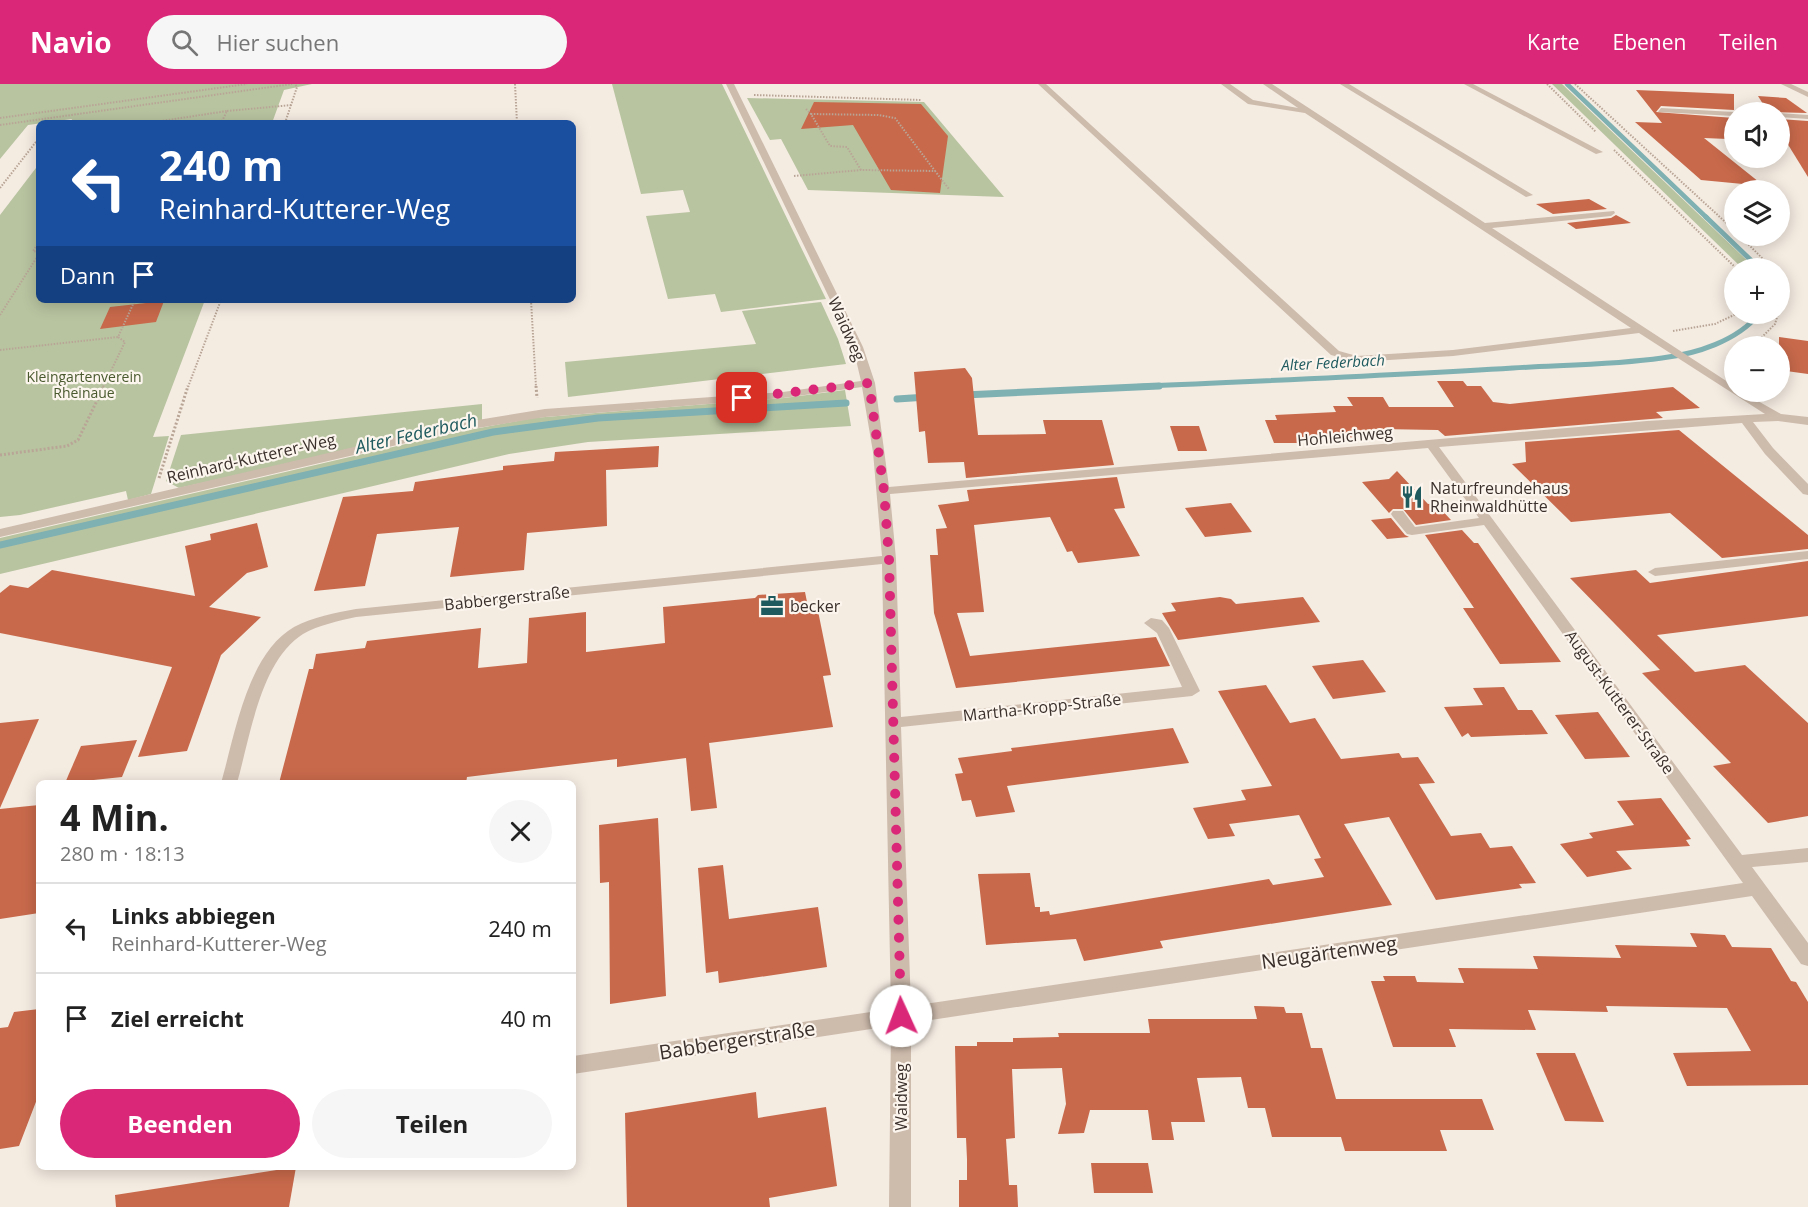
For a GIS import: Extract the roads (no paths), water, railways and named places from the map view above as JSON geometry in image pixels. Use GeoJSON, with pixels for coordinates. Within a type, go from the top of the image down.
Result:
{"type":"FeatureCollection","features":[{"type":"Feature","properties":{"kind":"street","name":"Waidweg"},"geometry":{"type":"LineString","coordinates":[[730,84],[858,347],[869,383],[884,491],[889,559],[901,1016],[900,1207]]}},
{"type":"Feature","properties":{"kind":"street"},"geometry":{"type":"LineString","coordinates":[[1042,84],[1335,354],[1357,359],[1453,353],[1649,335]]}},
{"type":"Feature","properties":{"kind":"street"},"geometry":{"type":"LineString","coordinates":[[1225,84],[1251,102],[1309,112]]}},
{"type":"Feature","properties":{"kind":"street"},"geometry":{"type":"LineString","coordinates":[[1267,84],[1724,384]]}},
{"type":"Feature","properties":{"kind":"street"},"geometry":{"type":"LineString","coordinates":[[1344,84],[1529,195]]}},
{"type":"Feature","properties":{"kind":"street"},"geometry":{"type":"LineString","coordinates":[[1468,84],[1599,152]]}},
{"type":"Feature","properties":{"kind":"street"},"geometry":{"type":"LineString","coordinates":[[1785,84],[1808,95]]}},
{"type":"Feature","properties":{"kind":"street"},"geometry":{"type":"LineString","coordinates":[[1661,110],[1724,113]]}},
{"type":"Feature","properties":{"kind":"street"},"geometry":{"type":"LineString","coordinates":[[1790,116],[1808,117]]}},
{"type":"Feature","properties":{"kind":"street"},"geometry":{"type":"LineString","coordinates":[[1484,226],[1611,213]]}},
{"type":"Feature","properties":{"kind":"street","name":"Reinhard-Kutterer-Weg"},"geometry":{"type":"LineString","coordinates":[[0,532],[453,429],[545,413],[783,395],[869,383]]}},
{"type":"Feature","properties":{"kind":"street"},"geometry":{"type":"LineString","coordinates":[[1753,402],[1778,417]]}},
{"type":"Feature","properties":{"kind":"street","name":"Hohleichweg"},"geometry":{"type":"LineString","coordinates":[[884,491],[1745,419],[1778,417],[1808,421]]}},
{"type":"Feature","properties":{"kind":"street"},"geometry":{"type":"LineString","coordinates":[[1745,419],[1769,452],[1808,491]]}},
{"type":"Feature","properties":{"kind":"street","name":"August-Kutterer-Straße"},"geometry":{"type":"LineString","coordinates":[[1432,445],[1808,958]]}},
{"type":"Feature","properties":{"kind":"street"},"geometry":{"type":"LineString","coordinates":[[1398,514],[1412,531],[1488,521]]}},
{"type":"Feature","properties":{"kind":"street"},"geometry":{"type":"LineString","coordinates":[[1654,572],[1808,555]]}},
{"type":"Feature","properties":{"kind":"street","name":"Babbergerstraße"},"geometry":{"type":"LineString","coordinates":[[230,780],[263,672],[275,652],[292,635],[319,622],[356,613],[889,559]]}},
{"type":"Feature","properties":{"kind":"street","name":"Martha-Kropp-Straße"},"geometry":{"type":"LineString","coordinates":[[892,723],[1192,692],[1164,631],[1156,623],[1151,623]]}},
{"type":"Feature","properties":{"kind":"street"},"geometry":{"type":"LineString","coordinates":[[1738,862],[1808,855]]}},
{"type":"Feature","properties":{"kind":"street","name":"Neugärtenweg"},"geometry":{"type":"LineString","coordinates":[[901,1016],[1756,888]]}},
{"type":"Feature","properties":{"kind":"street","name":"Babbergerstraße"},"geometry":{"type":"LineString","coordinates":[[576,1065],[901,1016]]}},
{"type":"Feature","properties":{"kind":"waterway","name":"Alter Federbach"},"geometry":{"type":"LineString","coordinates":[[1567,84],[1707,218]]}},
{"type":"Feature","properties":{"kind":"waterway","name":"Alter Federbach"},"geometry":{"type":"LineString","coordinates":[[1706,217],[1749,258]]}},
{"type":"Feature","properties":{"kind":"waterway","name":"Alter Federbach"},"geometry":{"type":"LineString","coordinates":[[1128,387],[1417,374],[1644,360],[1675,356],[1715,345],[1749,324]]}},
{"type":"Feature","properties":{"kind":"waterway","name":"Alter Federbach"},"geometry":{"type":"LineString","coordinates":[[964,395],[1159,386]]}},
{"type":"Feature","properties":{"kind":"waterway","name":"Alter Federbach"},"geometry":{"type":"LineString","coordinates":[[897,399],[927,397]]}},
{"type":"Feature","properties":{"kind":"waterway","name":"Alter Federbach"},"geometry":{"type":"LineString","coordinates":[[0,545],[493,432],[598,418],[846,403]]}},
{"type":"Feature","properties":{"kind":"place","name":"Naturfreundehaus Rheinwaldhütte"},"geometry":{"type":"Point","coordinates":[1412,497]}},
{"type":"Feature","properties":{"kind":"place","name":"becker"},"geometry":{"type":"Point","coordinates":[772,606]}},
{"type":"Feature","properties":{"kind":"park label","name":"Kleingartenverein Rheinaue"},"geometry":{"type":"Point","coordinates":[84,384]}}]}
